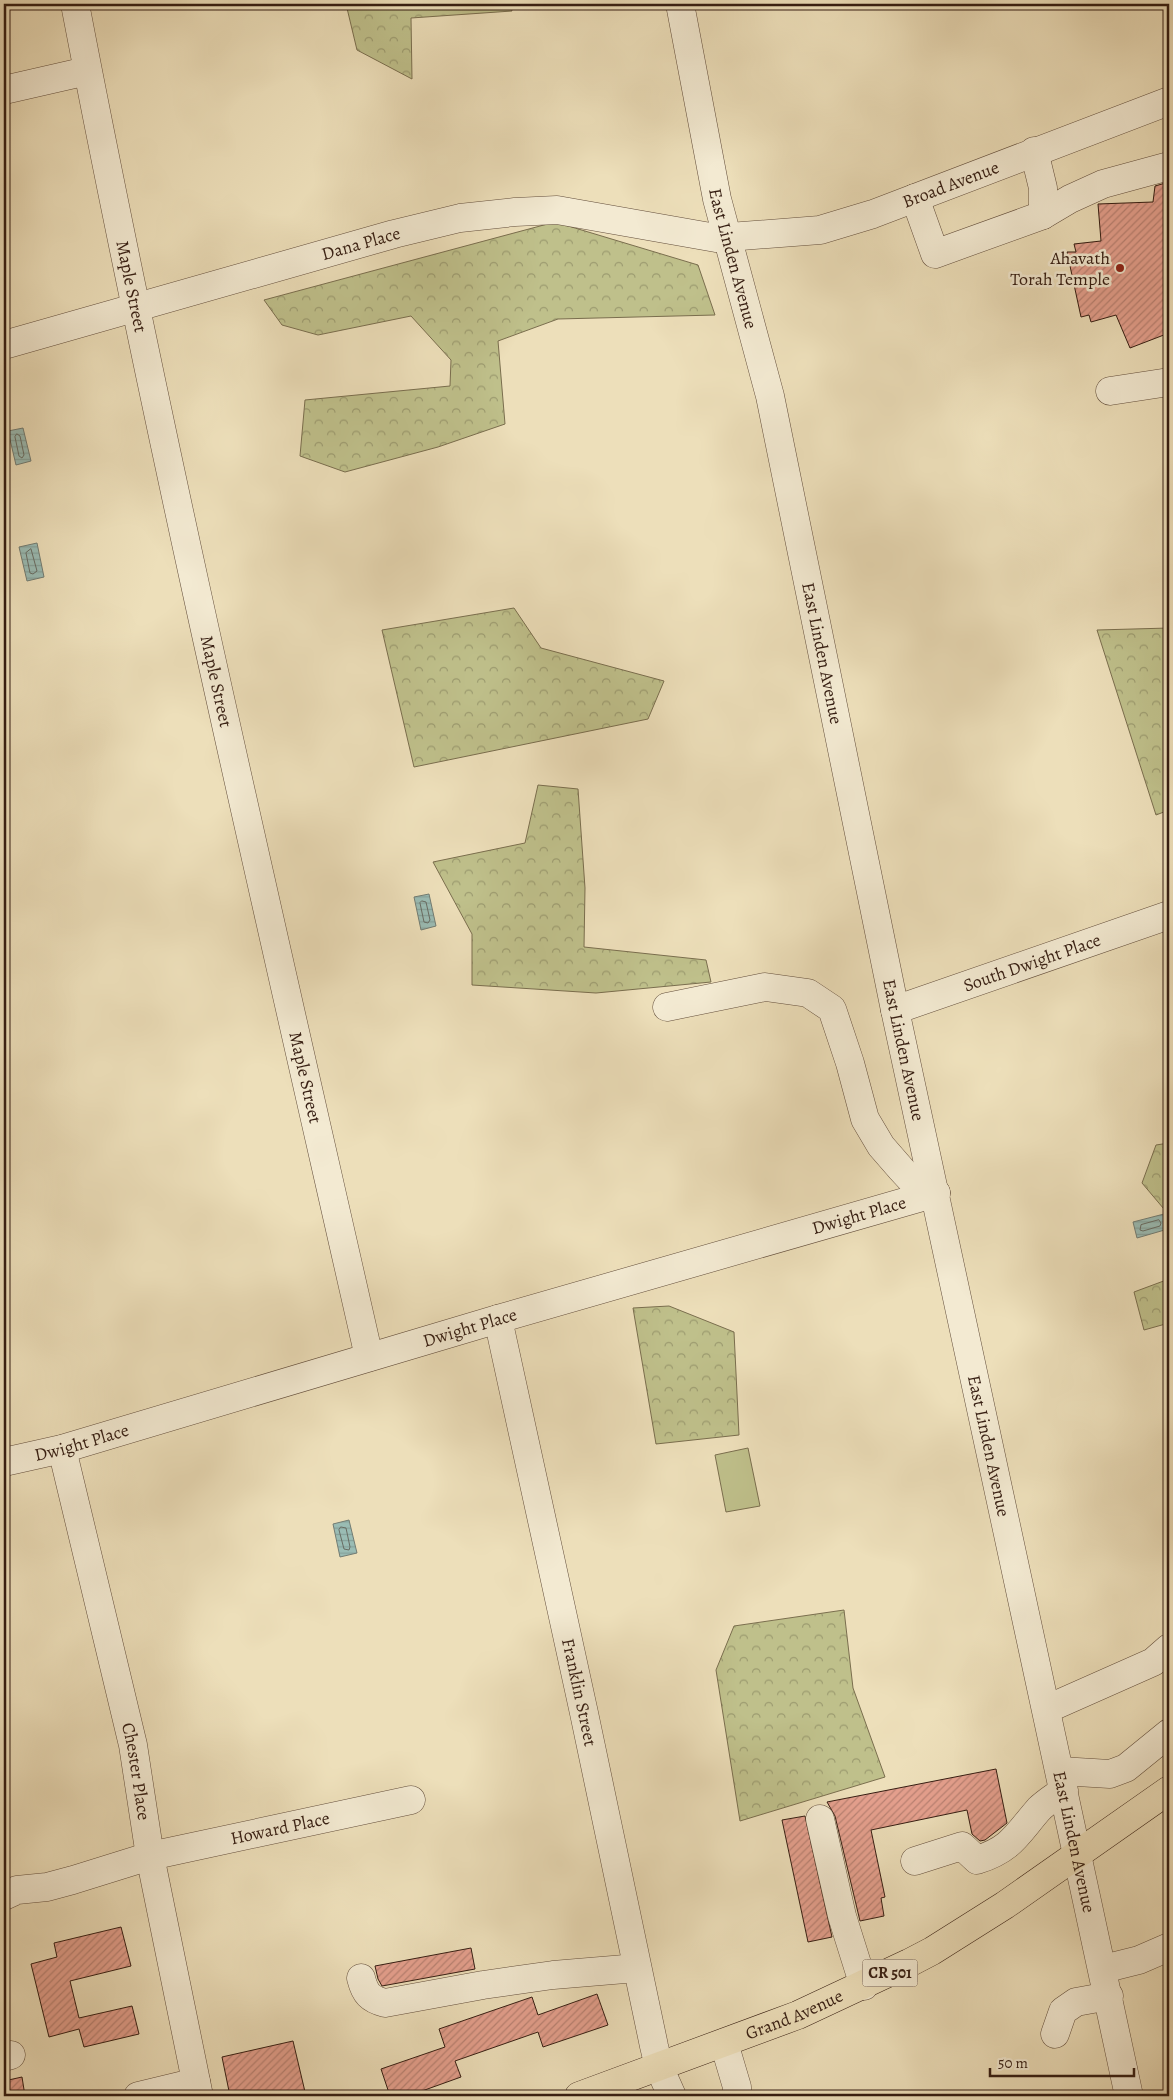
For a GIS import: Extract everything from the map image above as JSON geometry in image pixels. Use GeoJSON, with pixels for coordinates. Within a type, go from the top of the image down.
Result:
{"type":"FeatureCollection","features":[{"type":"Feature","properties":{"kind":"main road","name":"Grand Avenue"},"geometry":{"type":"LineString","coordinates":[[587,2095],[798,2015],[864,1986],[932,1951],[1078,1855],[1169,1790]]}},
{"type":"Feature","properties":{"kind":"street","name":"Maple Street"},"geometry":{"type":"LineString","coordinates":[[74,4],[200,604],[369,1357]]}},
{"type":"Feature","properties":{"kind":"street","name":"East Linden Avenue"},"geometry":{"type":"LineString","coordinates":[[680,4],[726,238],[770,396],[895,1010],[936,1193],[1129,2096]]}},
{"type":"Feature","properties":{"kind":"street"},"geometry":{"type":"LineString","coordinates":[[4,90],[88,71]]}},
{"type":"Feature","properties":{"kind":"street","name":"Broad Avenue"},"geometry":{"type":"LineString","coordinates":[[726,238],[820,230],[873,214],[1169,101]]}},
{"type":"Feature","properties":{"kind":"street"},"geometry":{"type":"LineString","coordinates":[[1034,151],[1043,188],[1044,215]]}},
{"type":"Feature","properties":{"kind":"street"},"geometry":{"type":"LineString","coordinates":[[915,198],[935,254],[1044,215],[1104,184],[1169,166]]}},
{"type":"Feature","properties":{"kind":"street","name":"Dana Place"},"geometry":{"type":"LineString","coordinates":[[4,345],[394,234],[460,218],[557,210],[697,236],[726,238]]}},
{"type":"Feature","properties":{"kind":"street"},"geometry":{"type":"LineString","coordinates":[[1110,391],[1169,382]]}},
{"type":"Feature","properties":{"kind":"street","name":"South Dwight Place"},"geometry":{"type":"LineString","coordinates":[[895,1010],[1169,915]]}},
{"type":"Feature","properties":{"kind":"street"},"geometry":{"type":"LineString","coordinates":[[666,1008],[765,986],[808,993],[832,1009],[850,1064],[864,1119],[881,1146],[900,1169],[913,1182],[936,1193]]}},
{"type":"Feature","properties":{"kind":"street","name":"Dwight Place"},"geometry":{"type":"LineString","coordinates":[[4,1462],[62,1450],[498,1319],[936,1193]]}},
{"type":"Feature","properties":{"kind":"street","name":"Franklin Street"},"geometry":{"type":"LineString","coordinates":[[498,1319],[659,2067],[672,2096]]}},
{"type":"Feature","properties":{"kind":"street","name":"Chester Place"},"geometry":{"type":"LineString","coordinates":[[62,1450],[133,1745],[150,1856],[198,2089]]}},
{"type":"Feature","properties":{"kind":"street"},"geometry":{"type":"LineString","coordinates":[[1047,1709],[1153,1662],[1169,1648]]}},
{"type":"Feature","properties":{"kind":"street"},"geometry":{"type":"LineString","coordinates":[[915,1861],[962,1846],[977,1860],[995,1854],[1011,1843],[1062,1781],[1110,1774],[1126,1768],[1169,1734]]}},
{"type":"Feature","properties":{"kind":"street","name":"Howard Place"},"geometry":{"type":"LineString","coordinates":[[4,1896],[17,1890],[47,1887],[73,1880],[150,1856],[411,1800]]}},
{"type":"Feature","properties":{"kind":"street"},"geometry":{"type":"LineString","coordinates":[[820,1818],[842,1916],[864,1986]]}},
{"type":"Feature","properties":{"kind":"street"},"geometry":{"type":"LineString","coordinates":[[1103,1970],[1140,1960],[1169,1947]]}},
{"type":"Feature","properties":{"kind":"street"},"geometry":{"type":"LineString","coordinates":[[361,1978],[364,1991],[372,2000],[385,2003],[492,1983],[637,1968]]}},
{"type":"Feature","properties":{"kind":"street"},"geometry":{"type":"LineString","coordinates":[[1055,2034],[1063,2012],[1076,2002],[1109,1996]]}},
{"type":"Feature","properties":{"kind":"street"},"geometry":{"type":"LineString","coordinates":[[724,2043],[737,2087],[737,2096]]}},
{"type":"Feature","properties":{"kind":"street"},"geometry":{"type":"LineString","coordinates":[[138,2096],[198,2089]]}},
{"type":"Feature","properties":{"kind":"green space"},"geometry":{"type":"Polygon","coordinates":[[[346,4],[510,4],[512,11],[411,18],[412,79],[357,50],[346,4]]]}},
{"type":"Feature","properties":{"kind":"green space"},"geometry":{"type":"Polygon","coordinates":[[[555,222],[698,265],[715,315],[558,319],[498,341],[505,424],[438,447],[345,472],[300,456],[305,400],[450,386],[451,360],[411,316],[318,335],[282,325],[264,300],[555,222]]]}},
{"type":"Feature","properties":{"kind":"green space"},"geometry":{"type":"Polygon","coordinates":[[[514,608],[541,648],[664,681],[648,719],[414,767],[382,630],[514,608]]]}},
{"type":"Feature","properties":{"kind":"green space"},"geometry":{"type":"Polygon","coordinates":[[[1169,628],[1169,810],[1156,815],[1097,630],[1169,628]]]}},
{"type":"Feature","properties":{"kind":"green space"},"geometry":{"type":"Polygon","coordinates":[[[538,785],[578,789],[585,888],[584,947],[706,960],[711,982],[596,993],[472,985],[472,934],[433,862],[525,843],[538,785]]]}},
{"type":"Feature","properties":{"kind":"green space"},"geometry":{"type":"Polygon","coordinates":[[[1169,1143],[1169,1215],[1142,1183],[1156,1145],[1169,1143]]]}},
{"type":"Feature","properties":{"kind":"green space"},"geometry":{"type":"Polygon","coordinates":[[[1169,1279],[1169,1323],[1144,1330],[1134,1292],[1169,1279]]]}},
{"type":"Feature","properties":{"kind":"green space"},"geometry":{"type":"Polygon","coordinates":[[[669,1306],[734,1332],[739,1435],[656,1444],[633,1308],[669,1306]]]}},
{"type":"Feature","properties":{"kind":"green space"},"geometry":{"type":"Polygon","coordinates":[[[748,1448],[760,1506],[726,1512],[715,1455],[748,1448]]]}},
{"type":"Feature","properties":{"kind":"green space"},"geometry":{"type":"Polygon","coordinates":[[[844,1610],[853,1688],[885,1777],[740,1821],[716,1670],[734,1626],[844,1610]]]}},
{"type":"Feature","properties":{"kind":"water"},"geometry":{"type":"Polygon","coordinates":[[[23,428],[31,461],[16,465],[8,431],[23,428]]]}},
{"type":"Feature","properties":{"kind":"water"},"geometry":{"type":"Polygon","coordinates":[[[37,543],[44,577],[27,581],[19,547],[37,543]]]}},
{"type":"Feature","properties":{"kind":"water"},"geometry":{"type":"Polygon","coordinates":[[[429,894],[436,926],[421,930],[414,897],[429,894]]]}},
{"type":"Feature","properties":{"kind":"water"},"geometry":{"type":"Polygon","coordinates":[[[1164,1214],[1168,1229],[1137,1238],[1133,1222],[1164,1214]]]}},
{"type":"Feature","properties":{"kind":"water"},"geometry":{"type":"Polygon","coordinates":[[[349,1520],[357,1553],[340,1557],[333,1524],[349,1520]]]}},
{"type":"Feature","properties":{"kind":"building","name":"Ahavath Torah Temple"},"geometry":{"type":"Polygon","coordinates":[[[1169,182],[1169,333],[1130,348],[1116,315],[1091,322],[1089,315],[1081,317],[1067,252],[1076,252],[1074,244],[1101,241],[1098,204],[1153,202],[1155,186],[1169,182]]]}},
{"type":"Feature","properties":{"kind":"building"},"geometry":{"type":"Polygon","coordinates":[[[996,1769],[1007,1823],[985,1840],[980,1841],[972,1834],[967,1810],[871,1830],[885,1897],[881,1898],[884,1916],[860,1921],[835,1816],[827,1802],[996,1769]]]}},
{"type":"Feature","properties":{"kind":"building"},"geometry":{"type":"Polygon","coordinates":[[[805,1816],[832,1937],[808,1942],[782,1820],[805,1816]]]}},
{"type":"Feature","properties":{"kind":"building"},"geometry":{"type":"Polygon","coordinates":[[[121,1927],[131,1966],[70,1981],[79,2018],[132,2006],[139,2034],[84,2047],[79,2029],[49,2037],[31,1964],[57,1957],[54,1943],[121,1927]]]}},
{"type":"Feature","properties":{"kind":"building"},"geometry":{"type":"Polygon","coordinates":[[[471,1948],[475,1969],[382,1986],[378,1979],[375,1966],[471,1948]]]}},
{"type":"Feature","properties":{"kind":"building"},"geometry":{"type":"Polygon","coordinates":[[[597,1994],[608,2025],[543,2047],[538,2032],[455,2061],[461,2077],[408,2096],[390,2096],[381,2069],[445,2047],[439,2029],[532,1997],[538,2015],[597,1994]]]}},
{"type":"Feature","properties":{"kind":"building"},"geometry":{"type":"Polygon","coordinates":[[[293,2041],[306,2096],[230,2096],[222,2057],[293,2041]]]}},
{"type":"Feature","properties":{"kind":"building"},"geometry":{"type":"Polygon","coordinates":[[[22,2077],[25,2096],[4,2096],[4,2081],[22,2077]]]}},
{"type":"Feature","properties":{"kind":"place","name":"Ahavath Torah Temple"},"geometry":{"type":"Point","coordinates":[1120,268]}}]}
